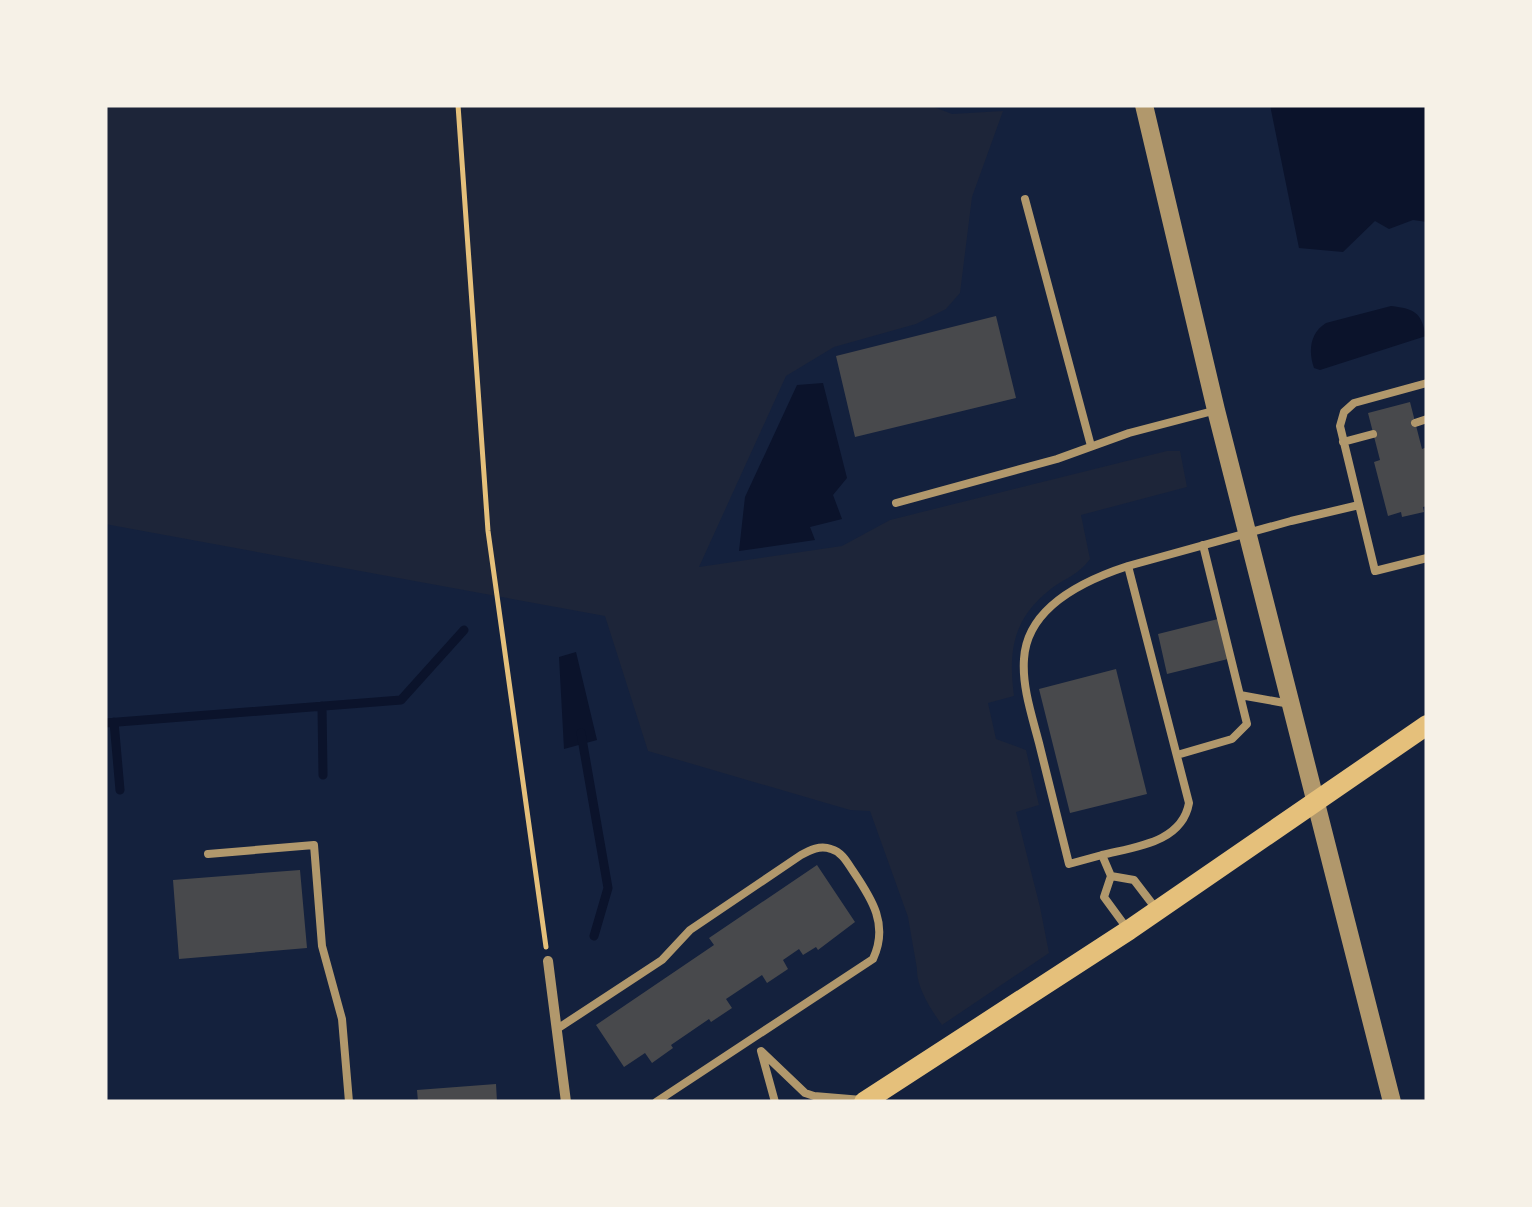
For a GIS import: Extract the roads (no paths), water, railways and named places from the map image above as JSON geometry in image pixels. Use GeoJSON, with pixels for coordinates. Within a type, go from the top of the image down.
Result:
{"type":"FeatureCollection","features":[{"type":"Feature","properties":{"kind":"main road"},"geometry":{"type":"LineString","coordinates":[[866,1101],[1128,930],[1427,725]]}},
{"type":"Feature","properties":{"kind":"street"},"geometry":{"type":"LineString","coordinates":[[1144,105],[1216,410],[1392,1102]]}},
{"type":"Feature","properties":{"kind":"street"},"geometry":{"type":"LineString","coordinates":[[548,961],[566,1102]]}},
{"type":"Feature","properties":{"kind":"lane"},"geometry":{"type":"LineString","coordinates":[[1025,199],[1091,446]]}},
{"type":"Feature","properties":{"kind":"lane"},"geometry":{"type":"LineString","coordinates":[[1427,383],[1350,404],[1340,426],[1374,571],[1427,558]]}},
{"type":"Feature","properties":{"kind":"lane"},"geometry":{"type":"LineString","coordinates":[[896,503],[1057,460],[1129,433],[1216,410]]}},
{"type":"Feature","properties":{"kind":"lane"},"geometry":{"type":"LineString","coordinates":[[1415,422],[1427,420]]}},
{"type":"Feature","properties":{"kind":"lane"},"geometry":{"type":"LineString","coordinates":[[1343,442],[1373,434]]}},
{"type":"Feature","properties":{"kind":"lane"},"geometry":{"type":"LineString","coordinates":[[1128,566],[1188,795],[1187,813],[1175,830],[1158,840],[1069,864],[1026,688],[1024,658],[1028,640],[1050,607],[1100,575],[1128,566],[1202,545],[1358,506]]}},
{"type":"Feature","properties":{"kind":"lane"},"geometry":{"type":"LineString","coordinates":[[1177,755],[1232,739],[1247,724],[1202,545]]}},
{"type":"Feature","properties":{"kind":"lane"},"geometry":{"type":"LineString","coordinates":[[1240,695],[1292,704]]}},
{"type":"Feature","properties":{"kind":"lane"},"geometry":{"type":"LineString","coordinates":[[208,854],[314,845],[322,946],[342,1019],[349,1102]]}},
{"type":"Feature","properties":{"kind":"lane"},"geometry":{"type":"LineString","coordinates":[[557,1028],[662,960],[690,930],[813,849],[827,847],[841,854],[873,901],[880,932],[873,959],[656,1102]]}},
{"type":"Feature","properties":{"kind":"lane"},"geometry":{"type":"LineString","coordinates":[[1102,856],[1112,876],[1104,898],[1128,930]]}},
{"type":"Feature","properties":{"kind":"lane"},"geometry":{"type":"LineString","coordinates":[[1112,876],[1134,880],[1157,910]]}},
{"type":"Feature","properties":{"kind":"lane"},"geometry":{"type":"LineString","coordinates":[[752,1037],[805,1093],[866,1101]]}},
{"type":"Feature","properties":{"kind":"lane"},"geometry":{"type":"LineString","coordinates":[[762,1051],[775,1102]]}},
{"type":"Feature","properties":{"kind":"waterway"},"geometry":{"type":"LineString","coordinates":[[105,723],[401,700],[464,630]]}},
{"type":"Feature","properties":{"kind":"waterway"},"geometry":{"type":"LineString","coordinates":[[322,706],[323,775]]}},
{"type":"Feature","properties":{"kind":"waterway"},"geometry":{"type":"LineString","coordinates":[[114,722],[120,790]]}},
{"type":"Feature","properties":{"kind":"waterway"},"geometry":{"type":"LineString","coordinates":[[581,733],[608,888],[594,936]]}}]}
